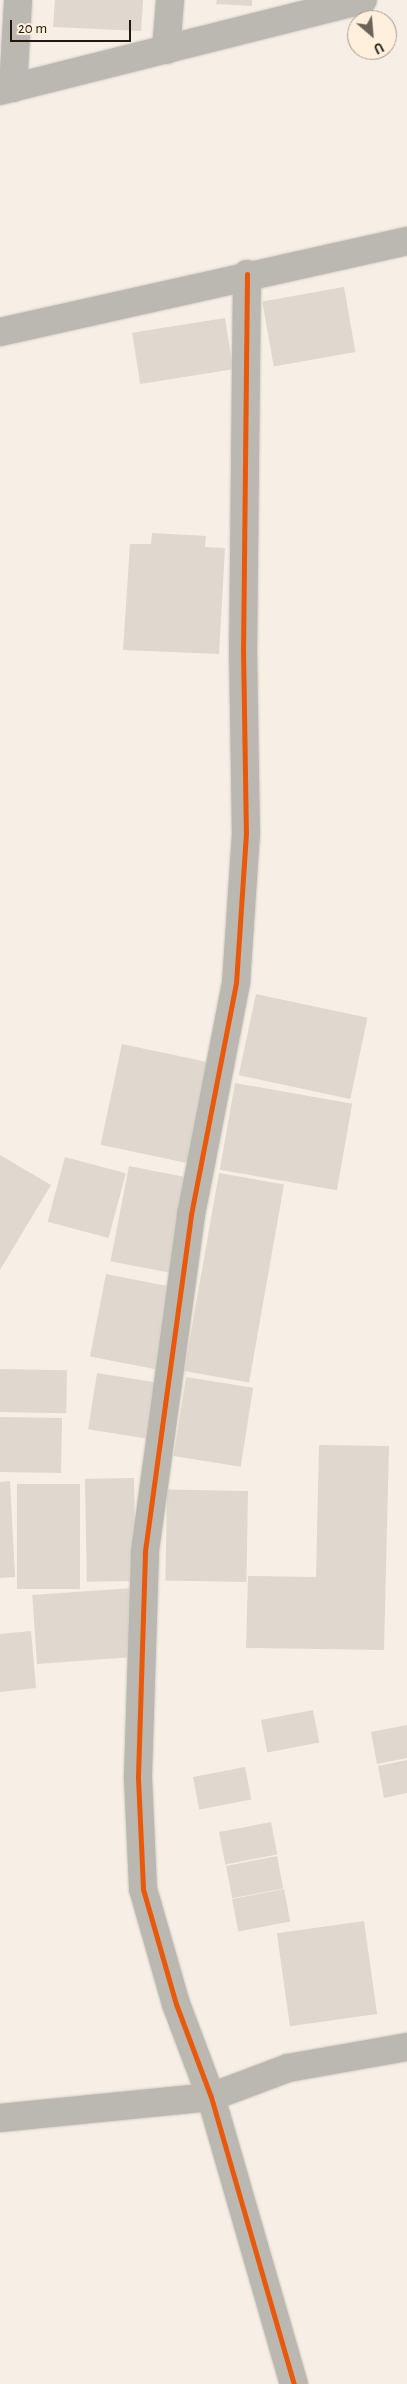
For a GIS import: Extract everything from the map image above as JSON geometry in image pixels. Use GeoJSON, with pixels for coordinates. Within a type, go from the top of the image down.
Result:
{"type":"FeatureCollection","features":[{"type":"Feature","properties":{"kind":"street"},"geometry":{"type":"LineString","coordinates":[[18,0],[7,90],[166,50],[330,4],[364,0]]}},
{"type":"Feature","properties":{"kind":"street"},"geometry":{"type":"LineString","coordinates":[[166,50],[170,0]]}},
{"type":"Feature","properties":{"kind":"street"},"geometry":{"type":"LineString","coordinates":[[0,332],[247,274],[407,241]]}},
{"type":"Feature","properties":{"kind":"street"},"geometry":{"type":"LineString","coordinates":[[247,274],[244,646],[246,833],[236,983],[191,1215],[144,1553],[138,1778],[143,1889],[176,2004],[211,2097],[294,2384]]}},
{"type":"Feature","properties":{"kind":"street"},"geometry":{"type":"LineString","coordinates":[[0,2118],[211,2097],[288,2068],[407,2048]]}},
{"type":"Feature","properties":{"kind":"building"},"geometry":{"type":"Polygon","coordinates":[[[55,0],[143,0],[141,31],[53,27],[55,0]]]}},
{"type":"Feature","properties":{"kind":"building"},"geometry":{"type":"Polygon","coordinates":[[[217,0],[252,0],[252,6],[216,4],[217,0]]]}},
{"type":"Feature","properties":{"kind":"building"},"geometry":{"type":"Polygon","coordinates":[[[344,287],[355,352],[274,366],[262,301],[344,287]]]}},
{"type":"Feature","properties":{"kind":"building"},"geometry":{"type":"Polygon","coordinates":[[[225,318],[233,369],[140,384],[132,333],[225,318]]]}},
{"type":"Feature","properties":{"kind":"building"},"geometry":{"type":"Polygon","coordinates":[[[152,533],[206,536],[205,547],[225,548],[219,654],[123,650],[130,544],[151,544],[152,533]]]}},
{"type":"Feature","properties":{"kind":"building"},"geometry":{"type":"Polygon","coordinates":[[[256,994],[368,1018],[350,1099],[239,1075],[256,994]]]}},
{"type":"Feature","properties":{"kind":"building"},"geometry":{"type":"Polygon","coordinates":[[[122,1044],[213,1063],[192,1164],[101,1145],[122,1044]]]}},
{"type":"Feature","properties":{"kind":"building"},"geometry":{"type":"Polygon","coordinates":[[[235,1083],[352,1104],[337,1190],[220,1170],[235,1083]]]}},
{"type":"Feature","properties":{"kind":"building"},"geometry":{"type":"Polygon","coordinates":[[[0,1155],[51,1185],[0,1270],[0,1155]]]}},
{"type":"Feature","properties":{"kind":"building"},"geometry":{"type":"Polygon","coordinates":[[[65,1157],[126,1173],[109,1238],[48,1222],[65,1157]]]}},
{"type":"Feature","properties":{"kind":"building"},"geometry":{"type":"Polygon","coordinates":[[[129,1166],[193,1178],[174,1274],[110,1261],[129,1166]]]}},
{"type":"Feature","properties":{"kind":"building"},"geometry":{"type":"Polygon","coordinates":[[[219,1173],[284,1184],[249,1382],[184,1371],[219,1173]]]}},
{"type":"Feature","properties":{"kind":"building"},"geometry":{"type":"Polygon","coordinates":[[[106,1274],[173,1287],[157,1369],[90,1356],[106,1274]]]}},
{"type":"Feature","properties":{"kind":"building"},"geometry":{"type":"Polygon","coordinates":[[[0,1369],[67,1370],[66,1413],[0,1412],[0,1369]]]}},
{"type":"Feature","properties":{"kind":"building"},"geometry":{"type":"Polygon","coordinates":[[[97,1373],[161,1383],[152,1439],[88,1429],[97,1373]]]}},
{"type":"Feature","properties":{"kind":"building"},"geometry":{"type":"Polygon","coordinates":[[[186,1377],[253,1388],[241,1467],[173,1456],[186,1377]]]}},
{"type":"Feature","properties":{"kind":"building"},"geometry":{"type":"Polygon","coordinates":[[[0,1417],[62,1418],[61,1473],[0,1472],[0,1417]]]}},
{"type":"Feature","properties":{"kind":"building"},"geometry":{"type":"Polygon","coordinates":[[[319,1445],[389,1446],[384,1650],[246,1648],[248,1576],[316,1577],[319,1445]]]}},
{"type":"Feature","properties":{"kind":"building"},"geometry":{"type":"Polygon","coordinates":[[[134,1478],[136,1581],[87,1582],[85,1479],[134,1478]]]}},
{"type":"Feature","properties":{"kind":"building"},"geometry":{"type":"Polygon","coordinates":[[[10,1481],[15,1577],[0,1578],[0,1482],[10,1481]]]}},
{"type":"Feature","properties":{"kind":"building"},"geometry":{"type":"Polygon","coordinates":[[[17,1484],[80,1484],[80,1589],[17,1589],[17,1484]]]}},
{"type":"Feature","properties":{"kind":"building"},"geometry":{"type":"Polygon","coordinates":[[[167,1490],[248,1491],[246,1582],[165,1581],[167,1490]]]}},
{"type":"Feature","properties":{"kind":"building"},"geometry":{"type":"Polygon","coordinates":[[[133,1588],[138,1657],[37,1664],[32,1595],[133,1588]]]}},
{"type":"Feature","properties":{"kind":"building"},"geometry":{"type":"Polygon","coordinates":[[[31,1631],[36,1688],[0,1692],[0,1634],[31,1631]]]}},
{"type":"Feature","properties":{"kind":"building"},"geometry":{"type":"Polygon","coordinates":[[[313,1710],[319,1742],[267,1753],[261,1720],[313,1710]]]}},
{"type":"Feature","properties":{"kind":"building"},"geometry":{"type":"Polygon","coordinates":[[[407,1725],[407,1758],[377,1764],[371,1732],[407,1725]]]}},
{"type":"Feature","properties":{"kind":"building"},"geometry":{"type":"Polygon","coordinates":[[[407,1760],[407,1793],[384,1798],[378,1766],[407,1760]]]}},
{"type":"Feature","properties":{"kind":"building"},"geometry":{"type":"Polygon","coordinates":[[[245,1767],[251,1799],[199,1810],[193,1777],[245,1767]]]}},
{"type":"Feature","properties":{"kind":"building"},"geometry":{"type":"Polygon","coordinates":[[[271,1822],[277,1854],[225,1865],[219,1832],[271,1822]]]}},
{"type":"Feature","properties":{"kind":"building"},"geometry":{"type":"Polygon","coordinates":[[[277,1856],[283,1888],[232,1898],[226,1866],[277,1856]]]}},
{"type":"Feature","properties":{"kind":"building"},"geometry":{"type":"Polygon","coordinates":[[[284,1889],[290,1921],[238,1932],[232,1899],[284,1889]]]}},
{"type":"Feature","properties":{"kind":"building"},"geometry":{"type":"Polygon","coordinates":[[[364,1921],[377,2014],[290,2026],[277,1933],[364,1921]]]}},
{"type":"Feature","properties":{"kind":"cycle path"},"geometry":{"type":"LineString","coordinates":[[247,274],[243,647],[246,833],[236,983],[191,1215],[145,1553],[138,1778],[143,1889],[176,2004],[211,2097],[294,2384]]}}]}
